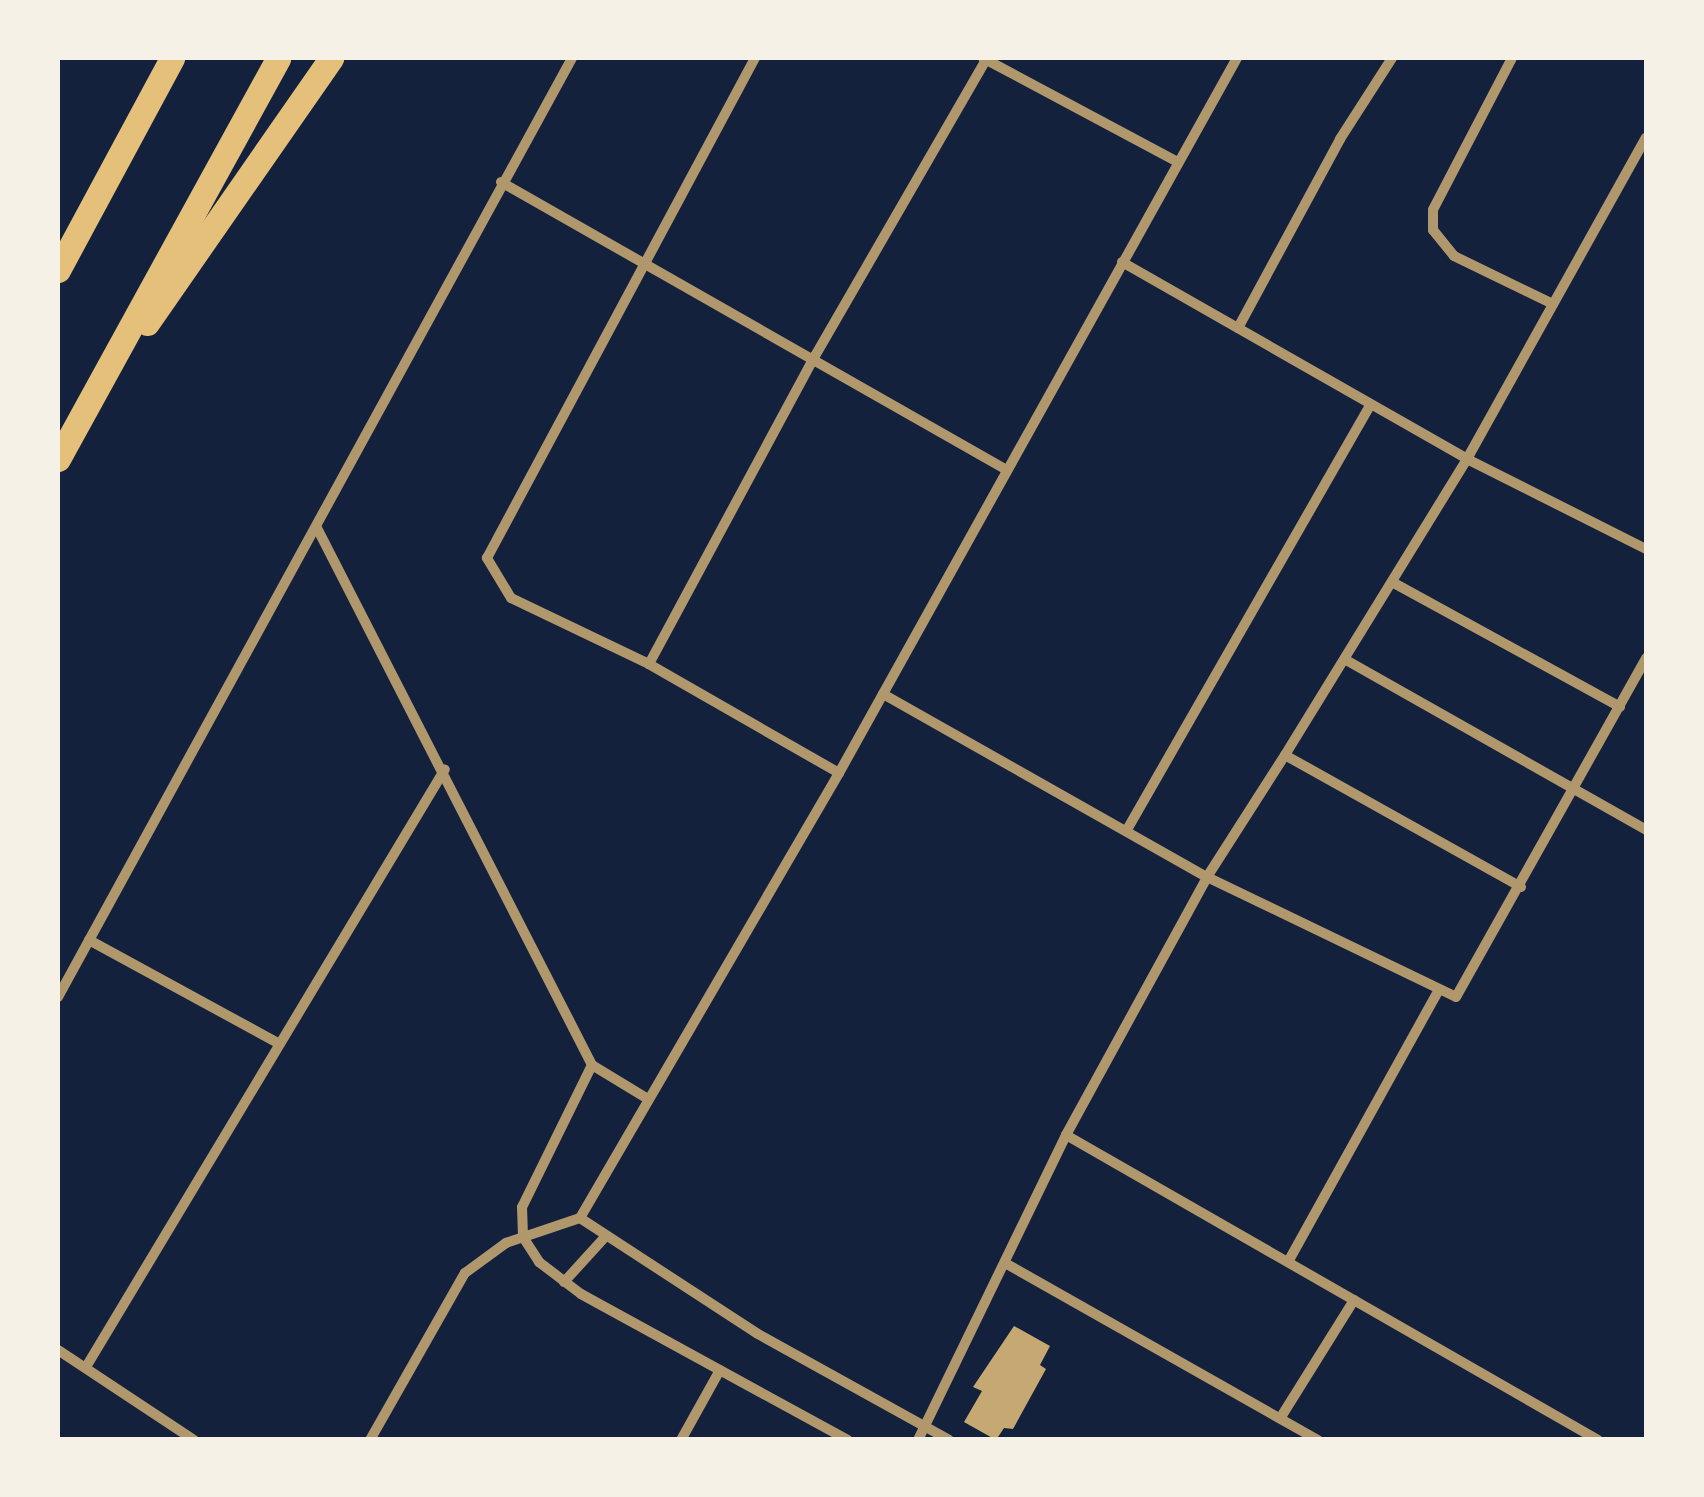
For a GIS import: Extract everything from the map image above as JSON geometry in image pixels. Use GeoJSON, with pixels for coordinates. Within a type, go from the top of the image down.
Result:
{"type":"FeatureCollection","features":[{"type":"Feature","properties":{"kind":"highway"},"geometry":{"type":"LineString","coordinates":[[58,270],[172,58]]}},
{"type":"Feature","properties":{"kind":"highway"},"geometry":{"type":"LineString","coordinates":[[58,459],[278,58]]}},
{"type":"Feature","properties":{"kind":"highway"},"geometry":{"type":"LineString","coordinates":[[98,386],[331,58]]}},
{"type":"Feature","properties":{"kind":"street"},"geometry":{"type":"LineString","coordinates":[[58,997],[316,528],[500,182],[572,58]]}},
{"type":"Feature","properties":{"kind":"street"},"geometry":{"type":"LineString","coordinates":[[755,58],[488,558],[512,598],[649,664],[840,773]]}},
{"type":"Feature","properties":{"kind":"street"},"geometry":{"type":"LineString","coordinates":[[649,664],[815,356],[986,58],[1178,162]]}},
{"type":"Feature","properties":{"kind":"street"},"geometry":{"type":"LineString","coordinates":[[370,1440],[465,1273],[523,1237],[580,1218],[840,773],[1005,469],[1237,58]]}},
{"type":"Feature","properties":{"kind":"street"},"geometry":{"type":"LineString","coordinates":[[1238,328],[1392,58]]}},
{"type":"Feature","properties":{"kind":"street"},"geometry":{"type":"LineString","coordinates":[[1512,58],[1433,210],[1432,230],[1454,256],[1553,304]]}},
{"type":"Feature","properties":{"kind":"street"},"geometry":{"type":"LineString","coordinates":[[918,1440],[1066,1134],[1207,877],[1346,660],[1467,459],[1646,138]]}},
{"type":"Feature","properties":{"kind":"street"},"geometry":{"type":"LineString","coordinates":[[500,182],[815,356],[1005,469]]}},
{"type":"Feature","properties":{"kind":"street"},"geometry":{"type":"LineString","coordinates":[[1122,262],[1467,459],[1646,549]]}},
{"type":"Feature","properties":{"kind":"street"},"geometry":{"type":"LineString","coordinates":[[1128,828],[1370,405]]}},
{"type":"Feature","properties":{"kind":"street"},"geometry":{"type":"LineString","coordinates":[[316,528],[445,770],[592,1064],[648,1099]]}},
{"type":"Feature","properties":{"kind":"street"},"geometry":{"type":"LineString","coordinates":[[1392,582],[1620,706]]}},
{"type":"Feature","properties":{"kind":"street"},"geometry":{"type":"LineString","coordinates":[[883,694],[1128,828],[1207,877],[1456,997],[1576,790],[1646,658]]}},
{"type":"Feature","properties":{"kind":"street"},"geometry":{"type":"LineString","coordinates":[[1346,660],[1646,830]]}},
{"type":"Feature","properties":{"kind":"street"},"geometry":{"type":"LineString","coordinates":[[1285,755],[1521,887]]}},
{"type":"Feature","properties":{"kind":"street"},"geometry":{"type":"LineString","coordinates":[[86,1368],[445,770]]}},
{"type":"Feature","properties":{"kind":"street"},"geometry":{"type":"LineString","coordinates":[[89,940],[280,1044]]}},
{"type":"Feature","properties":{"kind":"street"},"geometry":{"type":"LineString","coordinates":[[1288,1262],[1439,990]]}},
{"type":"Feature","properties":{"kind":"street"},"geometry":{"type":"LineString","coordinates":[[592,1064],[529,1190],[520,1222],[523,1237],[564,1282],[848,1440]]}},
{"type":"Feature","properties":{"kind":"street"},"geometry":{"type":"LineString","coordinates":[[1066,1134],[1598,1440]]}},
{"type":"Feature","properties":{"kind":"street"},"geometry":{"type":"LineString","coordinates":[[580,1218],[758,1334],[948,1440]]}},
{"type":"Feature","properties":{"kind":"street"},"geometry":{"type":"LineString","coordinates":[[564,1282],[606,1236]]}},
{"type":"Feature","properties":{"kind":"street"},"geometry":{"type":"LineString","coordinates":[[1004,1263],[1318,1440]]}},
{"type":"Feature","properties":{"kind":"street"},"geometry":{"type":"LineString","coordinates":[[1281,1417],[1354,1300]]}},
{"type":"Feature","properties":{"kind":"street"},"geometry":{"type":"LineString","coordinates":[[58,1350],[194,1440]]}},
{"type":"Feature","properties":{"kind":"street"},"geometry":{"type":"LineString","coordinates":[[681,1440],[720,1370]]}},
{"type":"Feature","properties":{"kind":"building"},"geometry":{"type":"Polygon","coordinates":[[[1014,1326],[1050,1346],[1040,1365],[1046,1369],[1013,1429],[1004,1428],[996,1440],[964,1422],[982,1391],[973,1387],[1014,1326]]]}}]}
